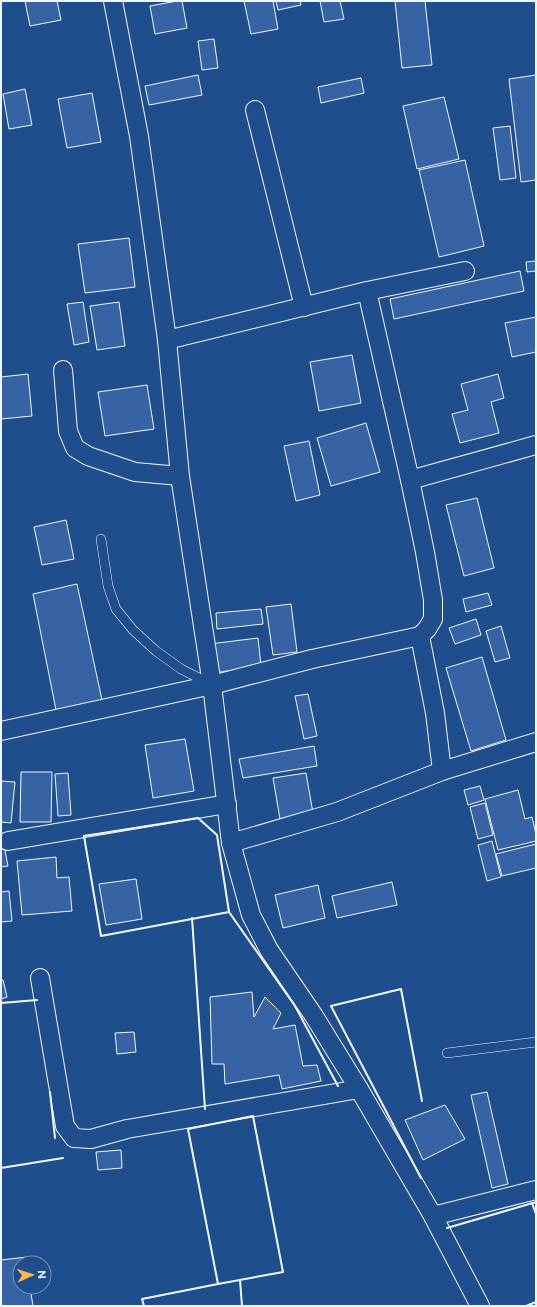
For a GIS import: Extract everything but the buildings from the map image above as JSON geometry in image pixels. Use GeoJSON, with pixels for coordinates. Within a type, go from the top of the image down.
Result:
{"type":"FeatureCollection","features":[{"type":"Feature","properties":{"kind":"street"},"geometry":{"type":"LineString","coordinates":[[113,1],[139,136],[168,340],[180,476],[212,685],[231,843],[251,915],[269,950],[314,1016],[359,1089],[433,1216],[480,1306]]}},
{"type":"Feature","properties":{"kind":"street"},"geometry":{"type":"LineString","coordinates":[[254,110],[304,307]]}},
{"type":"Feature","properties":{"kind":"street"},"geometry":{"type":"LineString","coordinates":[[168,340],[368,291],[466,271]]}},
{"type":"Feature","properties":{"kind":"street"},"geometry":{"type":"LineString","coordinates":[[1,731],[212,685],[312,659],[420,636],[427,629],[433,619],[433,600],[425,552],[368,291]]}},
{"type":"Feature","properties":{"kind":"street"},"geometry":{"type":"LineString","coordinates":[[63,370],[68,432],[75,448],[88,456],[135,472],[180,476]]}},
{"type":"Feature","properties":{"kind":"street"},"geometry":{"type":"LineString","coordinates":[[410,480],[536,445]]}},
{"type":"Feature","properties":{"kind":"street"},"geometry":{"type":"LineString","coordinates":[[420,636],[434,713],[442,771]]}},
{"type":"Feature","properties":{"kind":"street"},"geometry":{"type":"LineString","coordinates":[[231,843],[337,812],[442,771],[536,742]]}},
{"type":"Feature","properties":{"kind":"street"},"geometry":{"type":"LineString","coordinates":[[8,841],[226,804]]}},
{"type":"Feature","properties":{"kind":"street"},"geometry":{"type":"LineString","coordinates":[[40,978],[65,1126],[74,1138],[91,1139],[134,1128],[359,1089]]}},
{"type":"Feature","properties":{"kind":"street"},"geometry":{"type":"LineString","coordinates":[[433,1216],[536,1190]]}},
{"type":"Feature","properties":{"kind":"lane"},"geometry":{"type":"LineString","coordinates":[[101,539],[108,586],[116,609],[133,630],[156,651],[181,669],[212,685]]}},
{"type":"Feature","properties":{"kind":"lane"},"geometry":{"type":"LineString","coordinates":[[447,1053],[536,1042]]}},
{"type":"Feature","properties":{"kind":"wall"},"geometry":{"type":"LineString","coordinates":[[198,818],[217,835],[229,912],[101,936],[84,836],[198,818]]}},
{"type":"Feature","properties":{"kind":"wall"},"geometry":{"type":"LineString","coordinates":[[229,912],[295,1006],[338,1086]]}},
{"type":"Feature","properties":{"kind":"wall"},"geometry":{"type":"LineString","coordinates":[[192,918],[205,1109]]}},
{"type":"Feature","properties":{"kind":"wall"},"geometry":{"type":"LineString","coordinates":[[421,1178],[331,1006],[401,989],[422,1101]]}},
{"type":"Feature","properties":{"kind":"wall"},"geometry":{"type":"LineString","coordinates":[[1,1003],[37,1000]]}},
{"type":"Feature","properties":{"kind":"wall"},"geometry":{"type":"LineString","coordinates":[[50,1092],[55,1138]]}},
{"type":"Feature","properties":{"kind":"wall"},"geometry":{"type":"LineString","coordinates":[[253,1116],[283,1272],[218,1284],[188,1129],[253,1116]]}},
{"type":"Feature","properties":{"kind":"wall"},"geometry":{"type":"LineString","coordinates":[[1,1168],[63,1158]]}},
{"type":"Feature","properties":{"kind":"wall"},"geometry":{"type":"LineString","coordinates":[[447,1228],[536,1202]]}},
{"type":"Feature","properties":{"kind":"wall"},"geometry":{"type":"LineString","coordinates":[[532,1203],[536,1214]]}},
{"type":"Feature","properties":{"kind":"wall"},"geometry":{"type":"LineString","coordinates":[[240,1280],[242,1306]]}},
{"type":"Feature","properties":{"kind":"wall"},"geometry":{"type":"LineString","coordinates":[[144,1306],[142,1299],[218,1284]]}},
{"type":"Feature","properties":{"kind":"wall"},"geometry":{"type":"LineString","coordinates":[[526,1306],[536,1302]]}}]}
